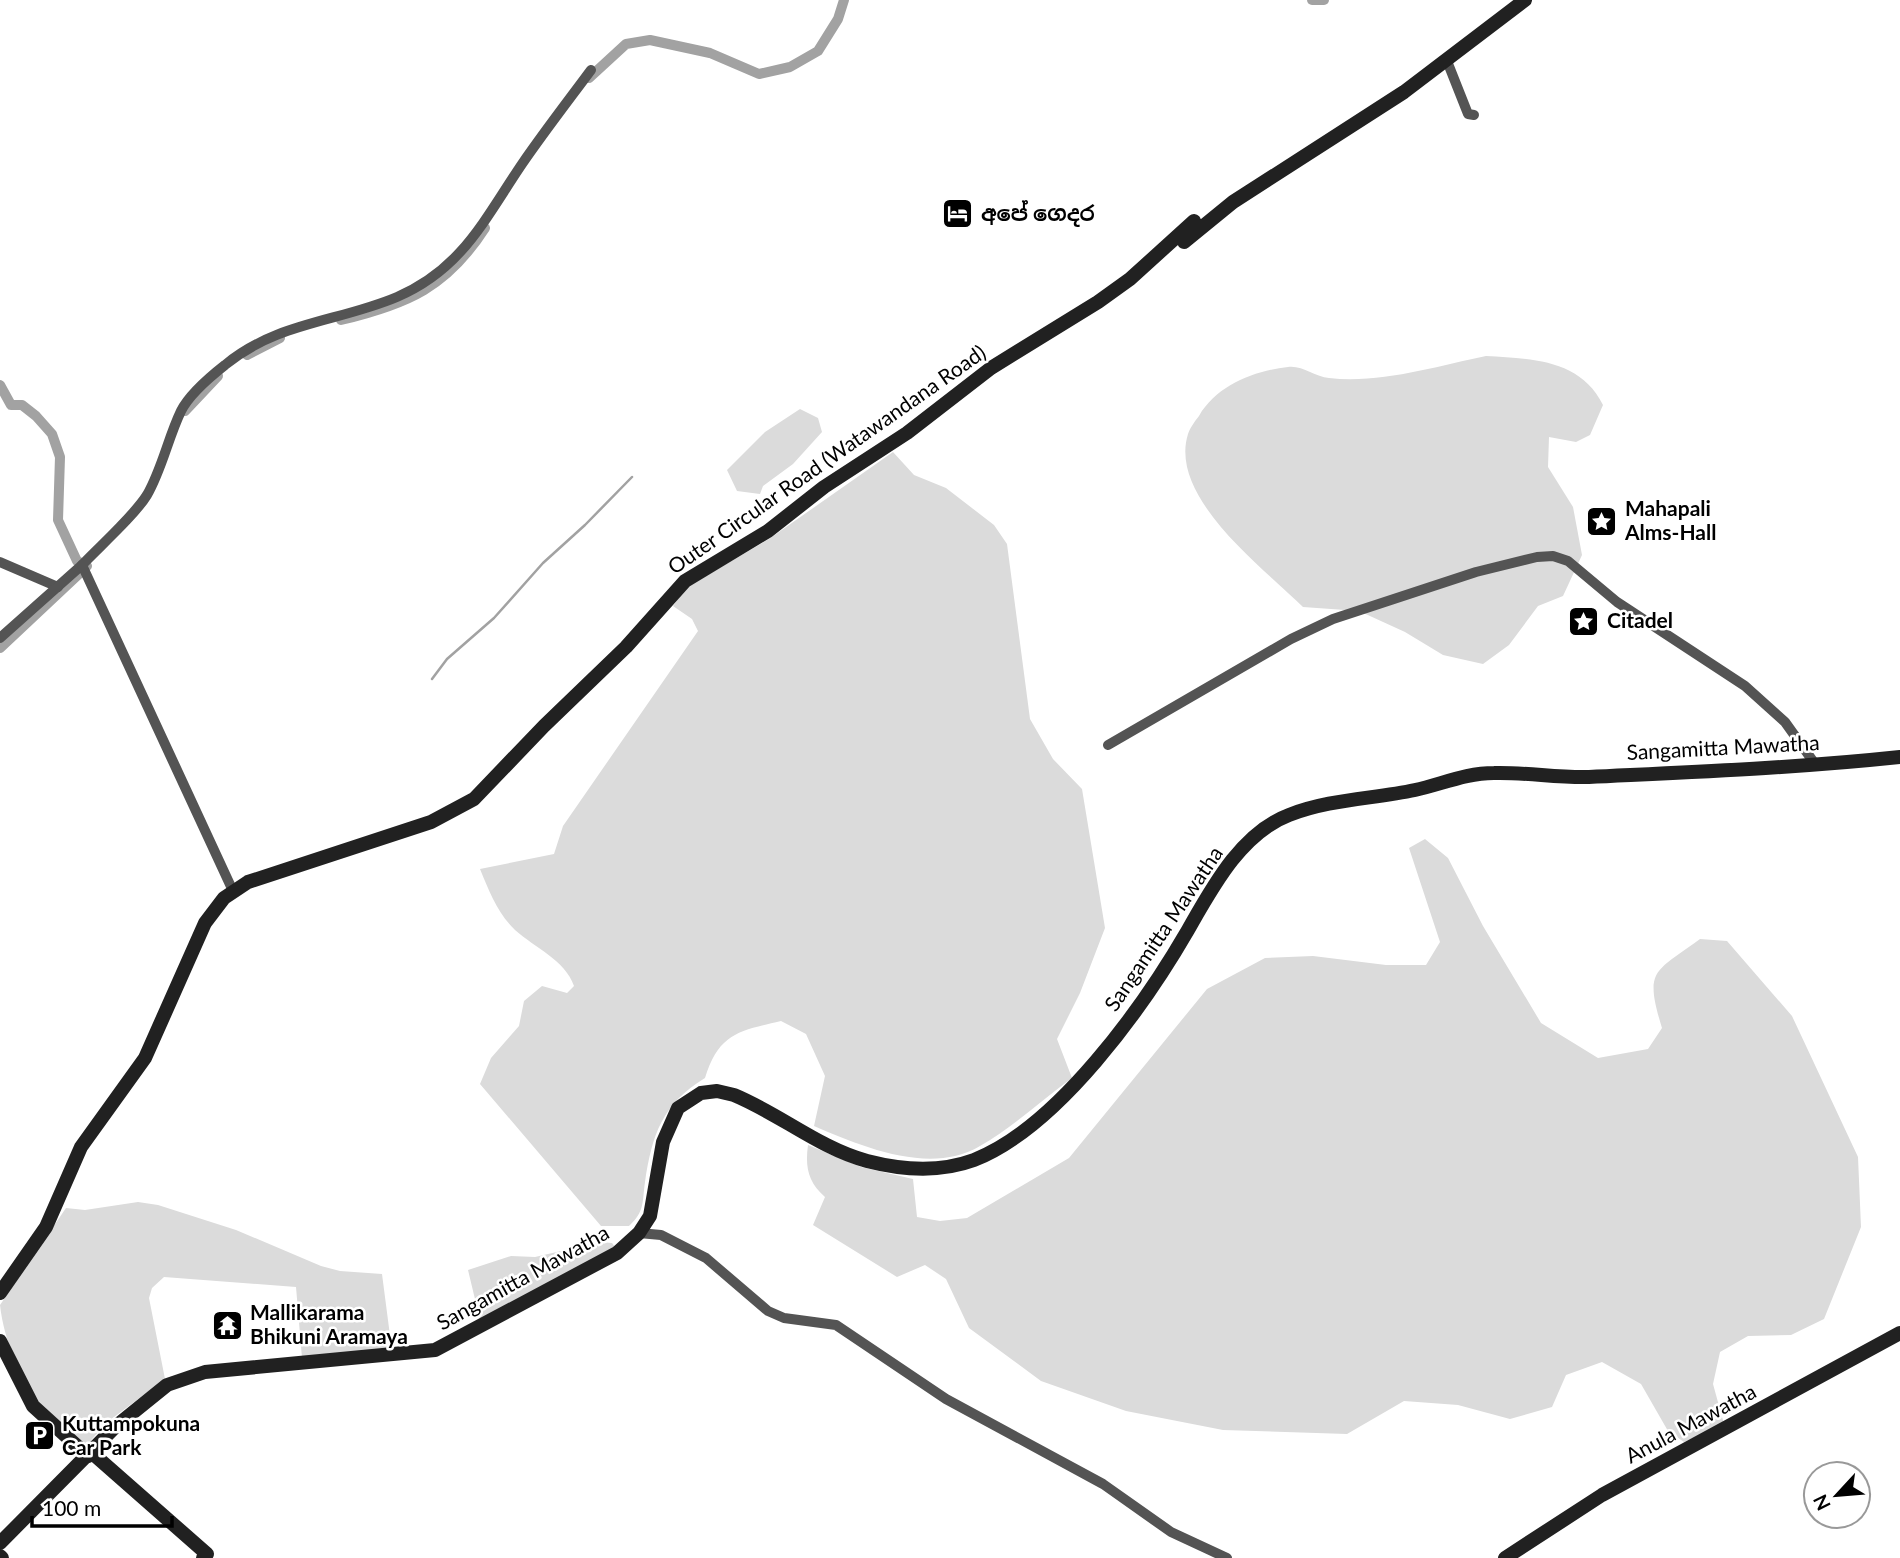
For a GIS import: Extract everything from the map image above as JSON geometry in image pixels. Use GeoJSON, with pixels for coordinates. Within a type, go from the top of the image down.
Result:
{"type":"FeatureCollection","features":[{"type":"Feature","properties":{"kind":"main road","name":"Outer Circular Road (Watawandana Road)"},"geometry":{"type":"LineString","coordinates":[[0,1293],[46,1227],[81,1147],[145,1058],[205,923],[216,906],[233,891],[259,879],[431,822],[474,799],[694,575],[768,531],[824,487],[907,433],[991,368],[1109,295],[1194,221],[1184,242],[1233,202],[1447,61],[1525,0]]}},
{"type":"Feature","properties":{"kind":"main road","name":"Sangamitta Mawatha"},"geometry":{"type":"LineString","coordinates":[[0,1543],[150,1395],[182,1378],[205,1372],[435,1350],[606,1260],[639,1233],[652,1210],[663,1142],[671,1120],[683,1104],[701,1093],[717,1091],[734,1095],[837,1150],[904,1168],[951,1166],[975,1159],[1002,1145],[1051,1107],[1080,1078],[1143,1003],[1217,881],[1265,828],[1292,814],[1316,806],[1413,790],[1481,774],[1585,777],[1900,757]]}},
{"type":"Feature","properties":{"kind":"main road","name":"Anula Mawatha"},"geometry":{"type":"LineString","coordinates":[[1506,1558],[1602,1495],[1900,1333]]}},
{"type":"Feature","properties":{"kind":"main road"},"geometry":{"type":"LineString","coordinates":[[0,1341],[33,1406],[207,1554],[203,1558]]}},
{"type":"Feature","properties":{"kind":"street"},"geometry":{"type":"LineString","coordinates":[[1447,61],[1468,114],[1474,114]]}},
{"type":"Feature","properties":{"kind":"street"},"geometry":{"type":"LineString","coordinates":[[0,638],[82,565],[146,496],[182,408],[225,365],[256,345],[298,325],[342,315],[397,297],[445,268],[470,243],[522,164],[591,70]]}},
{"type":"Feature","properties":{"kind":"street"},"geometry":{"type":"LineString","coordinates":[[1108,745],[1291,639],[1334,619],[1476,572],[1553,556],[1568,561],[1617,602],[1745,686],[1784,722],[1815,764]]}},
{"type":"Feature","properties":{"kind":"street"},"geometry":{"type":"LineString","coordinates":[[0,562],[58,587]]}},
{"type":"Feature","properties":{"kind":"street"},"geometry":{"type":"LineString","coordinates":[[82,565],[233,891]]}},
{"type":"Feature","properties":{"kind":"street"},"geometry":{"type":"LineString","coordinates":[[639,1233],[661,1235],[706,1258],[768,1311],[783,1318],[836,1325],[946,1399],[1103,1484],[1171,1532],[1227,1558]]}},
{"type":"Feature","properties":{"kind":"shaded area"},"geometry":{"type":"Polygon","coordinates":[[[1486,356],[1520,358],[1553,364],[1568,370],[1593,390],[1603,405],[1590,435],[1576,442],[1549,437],[1548,467],[1573,507],[1582,555],[1563,596],[1538,606],[1509,645],[1483,664],[1443,655],[1405,632],[1359,611],[1303,607],[1224,530],[1192,483],[1186,458],[1190,429],[1216,396],[1238,381],[1262,372],[1293,367],[1329,378],[1388,376],[1486,356]]]}},
{"type":"Feature","properties":{"kind":"shaded area"},"geometry":{"type":"Polygon","coordinates":[[[800,409],[818,418],[822,432],[793,464],[763,486],[760,494],[737,491],[727,470],[765,432],[800,409]]]}},
{"type":"Feature","properties":{"kind":"shaded area"},"geometry":{"type":"Polygon","coordinates":[[[893,452],[914,475],[946,488],[994,525],[1007,544],[1030,719],[1053,759],[1082,789],[1105,928],[1080,993],[1057,1039],[1072,1078],[1004,1131],[960,1155],[918,1158],[896,1155],[814,1126],[825,1076],[806,1034],[781,1021],[753,1028],[732,1036],[724,1043],[705,1078],[690,1088],[669,1110],[651,1150],[638,1216],[629,1226],[601,1226],[480,1084],[491,1058],[519,1026],[524,1001],[542,986],[567,993],[574,986],[557,962],[509,924],[494,902],[480,869],[554,854],[563,826],[698,631],[692,619],[673,606],[687,587],[769,539],[893,452]]]}},
{"type":"Feature","properties":{"kind":"shaded area"},"geometry":{"type":"Polygon","coordinates":[[[1425,839],[1448,858],[1483,926],[1541,1023],[1598,1058],[1648,1049],[1662,1028],[1654,994],[1657,974],[1672,959],[1700,939],[1727,941],[1792,1016],[1858,1157],[1861,1227],[1824,1319],[1791,1335],[1748,1336],[1720,1352],[1713,1384],[1724,1424],[1684,1442],[1668,1431],[1641,1384],[1602,1362],[1566,1375],[1552,1407],[1510,1419],[1458,1405],[1404,1401],[1347,1434],[1223,1430],[1126,1411],[1041,1381],[969,1328],[946,1279],[925,1265],[897,1277],[813,1225],[825,1197],[809,1174],[808,1145],[861,1167],[913,1179],[917,1217],[940,1221],[967,1218],[1069,1158],[1207,989],[1265,958],[1313,956],[1386,965],[1426,965],[1440,942],[1409,848],[1425,839]]]}},
{"type":"Feature","properties":{"kind":"shaded area"},"geometry":{"type":"Polygon","coordinates":[[[138,1202],[158,1205],[236,1230],[321,1266],[340,1271],[382,1274],[392,1351],[302,1358],[296,1287],[164,1277],[152,1288],[149,1298],[165,1379],[106,1423],[87,1445],[52,1418],[31,1391],[10,1349],[0,1305],[66,1208],[85,1210],[138,1202]]]}},
{"type":"Feature","properties":{"kind":"shaded area"},"geometry":{"type":"Polygon","coordinates":[[[600,1242],[612,1243],[615,1247],[480,1320],[468,1270],[511,1256],[535,1257],[600,1242]]]}},
{"type":"Feature","properties":{"kind":"waterway"},"geometry":{"type":"LineString","coordinates":[[589,78],[626,44],[650,40],[710,53],[759,74],[790,67],[818,51],[838,19],[844,0]]}},
{"type":"Feature","properties":{"kind":"waterway"},"geometry":{"type":"LineString","coordinates":[[1312,0],[1324,0]]}},
{"type":"Feature","properties":{"kind":"waterway"},"geometry":{"type":"LineString","coordinates":[[341,320],[386,307],[424,290],[456,265],[485,228]]}},
{"type":"Feature","properties":{"kind":"waterway"},"geometry":{"type":"LineString","coordinates":[[247,355],[280,338]]}},
{"type":"Feature","properties":{"kind":"waterway"},"geometry":{"type":"LineString","coordinates":[[185,411],[218,376]]}},
{"type":"Feature","properties":{"kind":"waterway"},"geometry":{"type":"LineString","coordinates":[[0,385],[11,405],[22,405],[52,434],[60,457],[58,520],[77,561],[87,566]]}},
{"type":"Feature","properties":{"kind":"waterway"},"geometry":{"type":"LineString","coordinates":[[432,679],[447,659],[494,618],[543,563],[632,477]]}},
{"type":"Feature","properties":{"kind":"waterway"},"geometry":{"type":"LineString","coordinates":[[0,648],[82,571]]}},
{"type":"Feature","properties":{"kind":"place","name":"අපේ ගෙදර"},"geometry":{"type":"Point","coordinates":[958,214]}},
{"type":"Feature","properties":{"kind":"place","name":"Mahapali Alms-Hall"},"geometry":{"type":"Point","coordinates":[1602,521]}},
{"type":"Feature","properties":{"kind":"place","name":"Citadel"},"geometry":{"type":"Point","coordinates":[1584,621]}},
{"type":"Feature","properties":{"kind":"place","name":"Mallikarama Bhikuni Aramaya"},"geometry":{"type":"Point","coordinates":[227,1325]}},
{"type":"Feature","properties":{"kind":"place","name":"Kuttampokuna Car Park"},"geometry":{"type":"Point","coordinates":[39,1436]}}]}
